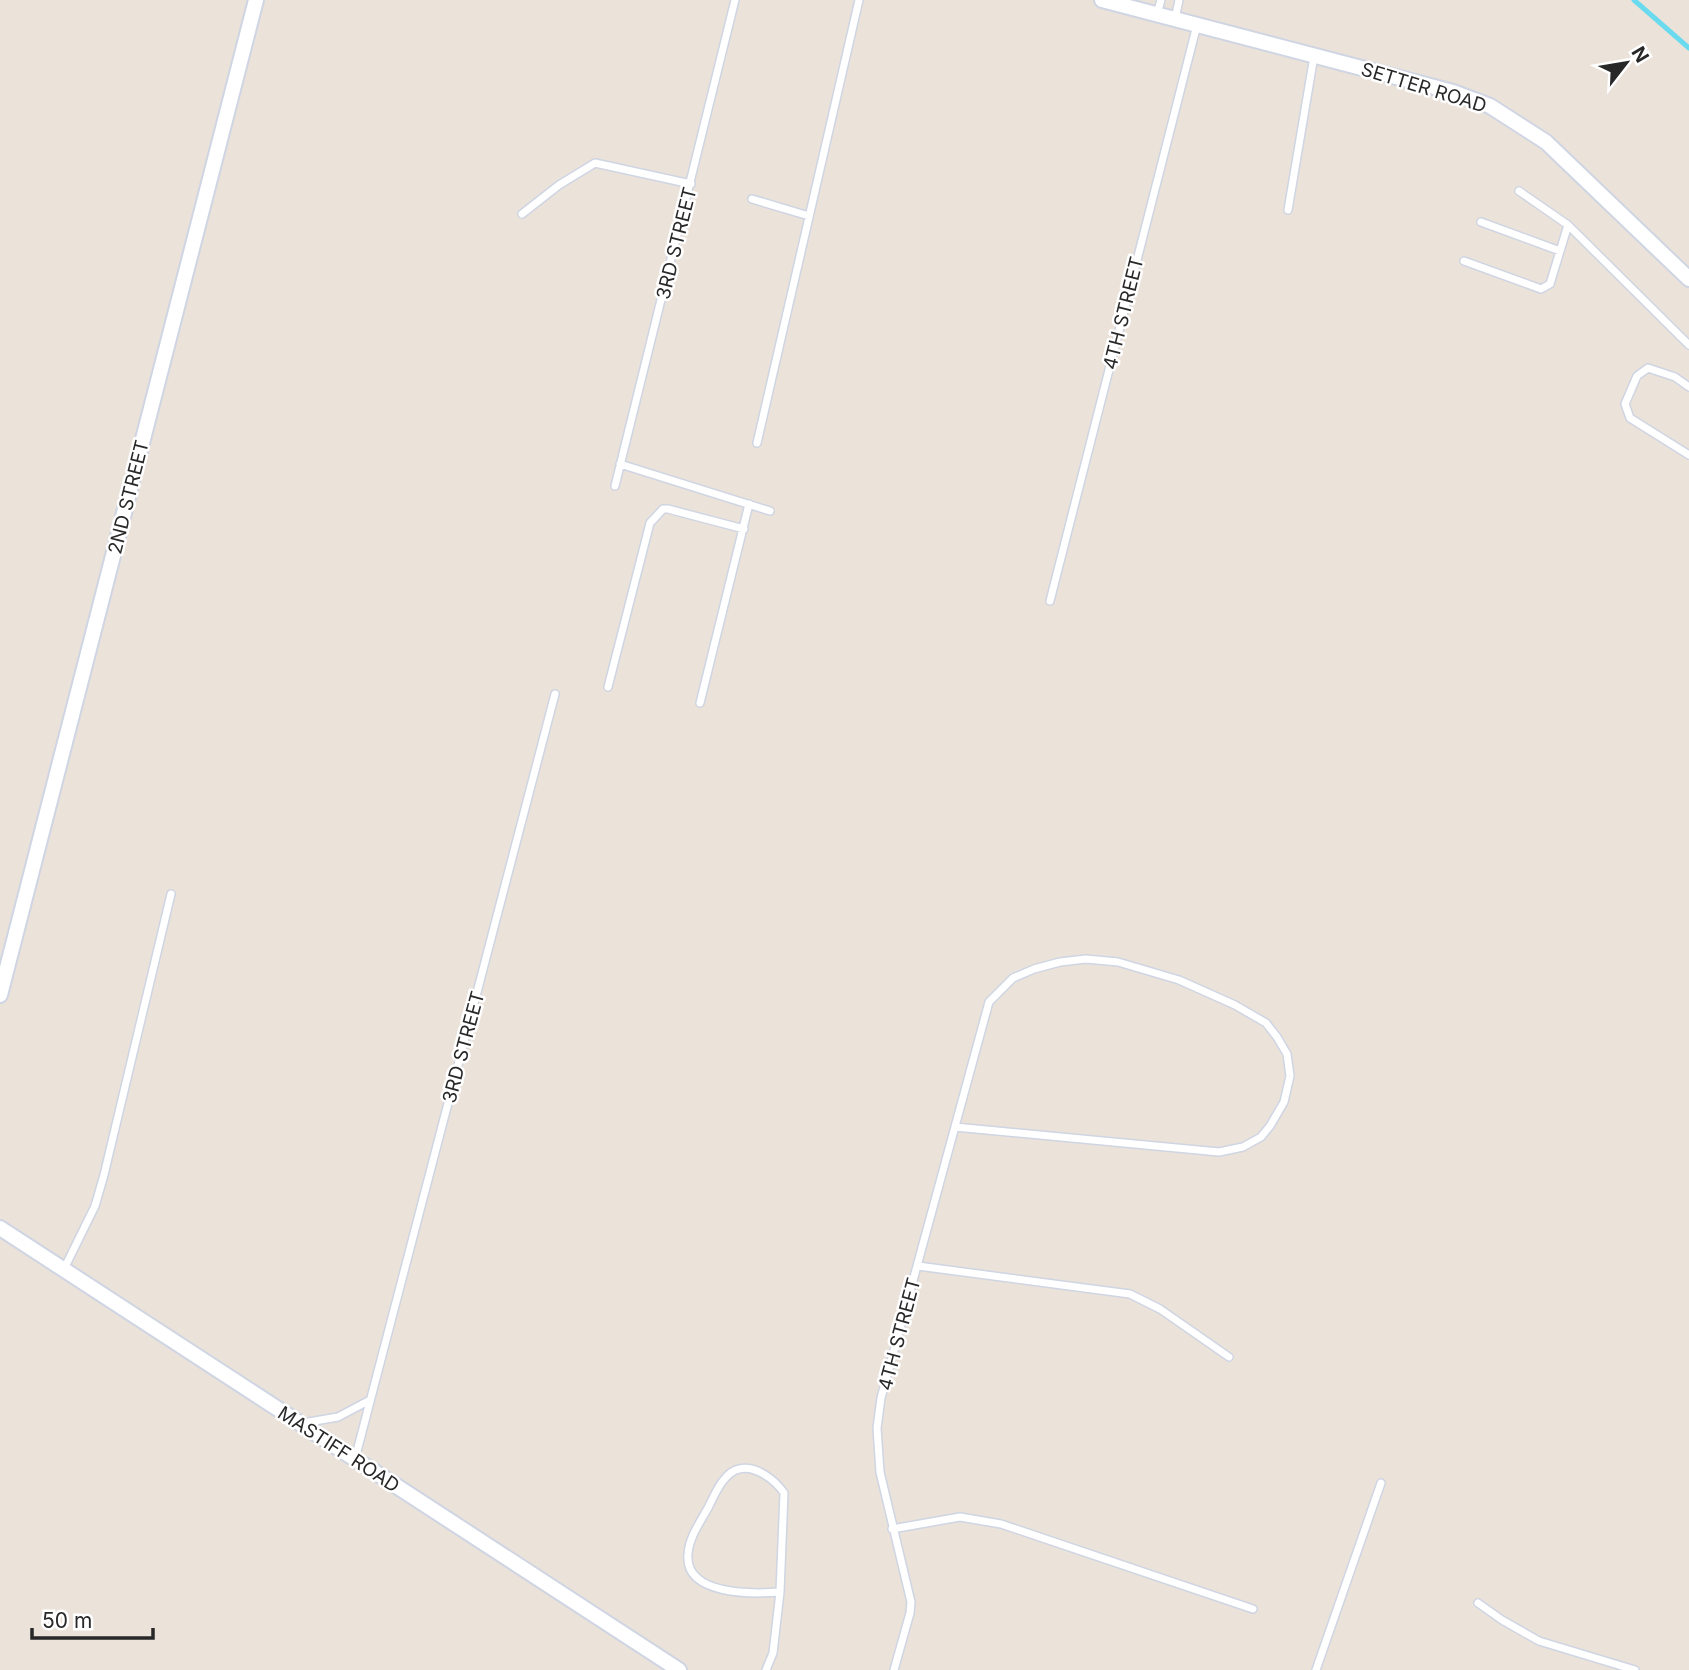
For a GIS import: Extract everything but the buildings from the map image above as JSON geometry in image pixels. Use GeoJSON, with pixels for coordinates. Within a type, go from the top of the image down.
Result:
{"type":"FeatureCollection","features":[{"type":"Feature","properties":{"kind":"street","name":"2ND STREET"},"geometry":{"type":"LineString","coordinates":[[0,995],[256,0]]}},
{"type":"Feature","properties":{"kind":"street","name":"SETTER ROAD"},"geometry":{"type":"LineString","coordinates":[[1102,0],[1159,7],[1175,19],[1468,96],[1512,119],[1554,150],[1689,279]]}},
{"type":"Feature","properties":{"kind":"street","name":"MASTIFF ROAD"},"geometry":{"type":"LineString","coordinates":[[0,1228],[679,1670]]}},
{"type":"Feature","properties":{"kind":"lane","name":"3RD STREET"},"geometry":{"type":"LineString","coordinates":[[615,486],[735,0]]}},
{"type":"Feature","properties":{"kind":"lane"},"geometry":{"type":"LineString","coordinates":[[757,443],[859,0]]}},
{"type":"Feature","properties":{"kind":"lane"},"geometry":{"type":"LineString","coordinates":[[1175,19],[1179,0]]}},
{"type":"Feature","properties":{"kind":"lane","name":"4TH STREET"},"geometry":{"type":"LineString","coordinates":[[1049,601],[1197,25]]}},
{"type":"Feature","properties":{"kind":"lane"},"geometry":{"type":"LineString","coordinates":[[1288,210],[1314,55]]}},
{"type":"Feature","properties":{"kind":"lane"},"geometry":{"type":"LineString","coordinates":[[522,214],[559,185],[595,163],[691,184]]}},
{"type":"Feature","properties":{"kind":"lane"},"geometry":{"type":"LineString","coordinates":[[1519,191],[1568,225],[1689,345]]}},
{"type":"Feature","properties":{"kind":"lane"},"geometry":{"type":"LineString","coordinates":[[752,199],[809,216]]}},
{"type":"Feature","properties":{"kind":"lane"},"geometry":{"type":"LineString","coordinates":[[1481,222],[1560,251]]}},
{"type":"Feature","properties":{"kind":"lane"},"geometry":{"type":"LineString","coordinates":[[1464,261],[1541,289],[1550,284],[1568,225]]}},
{"type":"Feature","properties":{"kind":"lane"},"geometry":{"type":"LineString","coordinates":[[1689,387],[1675,377],[1648,368],[1637,376],[1625,404],[1630,418],[1689,455]]}},
{"type":"Feature","properties":{"kind":"lane"},"geometry":{"type":"LineString","coordinates":[[620,464],[770,511]]}},
{"type":"Feature","properties":{"kind":"lane"},"geometry":{"type":"LineString","coordinates":[[700,703],[750,504]]}},
{"type":"Feature","properties":{"kind":"lane"},"geometry":{"type":"LineString","coordinates":[[608,687],[650,523],[656,513],[667,509],[744,529]]}},
{"type":"Feature","properties":{"kind":"lane","name":"3RD STREET"},"geometry":{"type":"LineString","coordinates":[[355,1460],[555,694]]}},
{"type":"Feature","properties":{"kind":"lane"},"geometry":{"type":"LineString","coordinates":[[64,1269],[95,1206],[104,1175],[172,894]]}},
{"type":"Feature","properties":{"kind":"lane","name":"4TH STREET"},"geometry":{"type":"LineString","coordinates":[[894,1670],[911,1613],[911,1602],[880,1472],[877,1428],[881,1398],[989,1002],[1013,978],[1034,968],[1086,959],[1118,962],[1146,968],[1208,991],[1266,1023],[1287,1054],[1290,1076],[1284,1102],[1261,1138],[1242,1147],[1219,1152],[955,1127]]}},
{"type":"Feature","properties":{"kind":"lane"},"geometry":{"type":"LineString","coordinates":[[918,1266],[1130,1294],[1160,1308],[1229,1357]]}},
{"type":"Feature","properties":{"kind":"lane"},"geometry":{"type":"LineString","coordinates":[[299,1423],[338,1418],[371,1399]]}},
{"type":"Feature","properties":{"kind":"lane"},"geometry":{"type":"LineString","coordinates":[[766,1670],[773,1653],[780,1592],[784,1493],[777,1483],[760,1473],[750,1469],[737,1469],[728,1475],[715,1494],[692,1538],[687,1563],[692,1572],[719,1589],[751,1594],[780,1592]]}},
{"type":"Feature","properties":{"kind":"lane"},"geometry":{"type":"LineString","coordinates":[[1316,1670],[1381,1483]]}},
{"type":"Feature","properties":{"kind":"lane"},"geometry":{"type":"LineString","coordinates":[[892,1529],[960,1517],[1001,1524],[1254,1609]]}},
{"type":"Feature","properties":{"kind":"lane"},"geometry":{"type":"LineString","coordinates":[[1478,1603],[1539,1641],[1635,1670]]}},
{"type":"Feature","properties":{"kind":"waterway"},"geometry":{"type":"LineString","coordinates":[[1634,0],[1689,48]]}}]}
